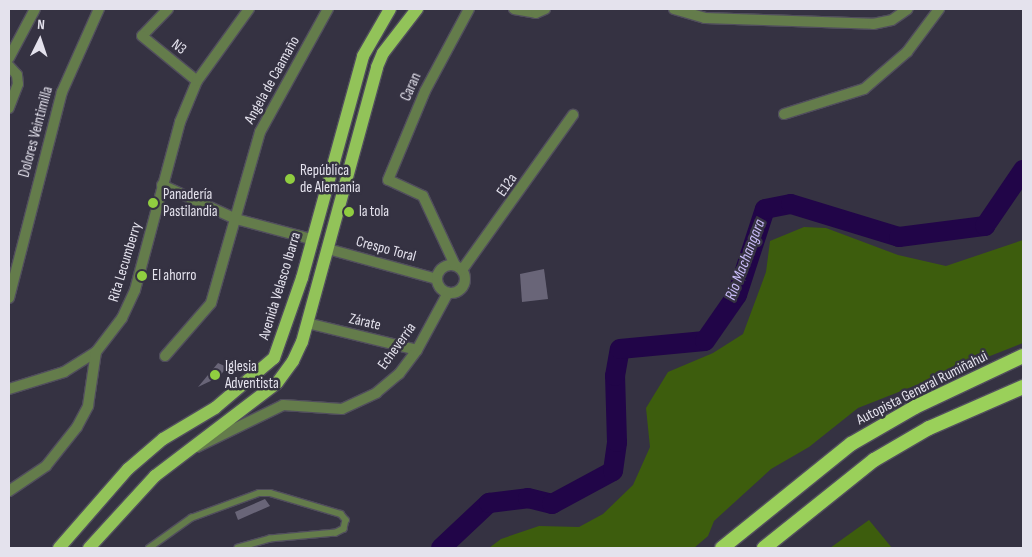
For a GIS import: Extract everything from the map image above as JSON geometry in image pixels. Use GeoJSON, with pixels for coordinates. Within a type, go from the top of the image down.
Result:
{"type":"FeatureCollection","features":[{"type":"Feature","properties":{"kind":"highway","name":"Autopista General Rumiñahui"},"geometry":{"type":"LineString","coordinates":[[722,548],[851,444],[915,407],[1023,356]]}},
{"type":"Feature","properties":{"kind":"highway"},"geometry":{"type":"LineString","coordinates":[[764,548],[874,460],[929,428],[1023,387]]}},
{"type":"Feature","properties":{"kind":"main road","name":"Avenida Velasco Ibarra"},"geometry":{"type":"LineString","coordinates":[[59,548],[128,469],[163,440],[215,408],[274,358],[312,238],[363,56],[390,9]]}},
{"type":"Feature","properties":{"kind":"main road"},"geometry":{"type":"LineString","coordinates":[[89,548],[128,501],[189,450],[278,383],[293,361],[307,323],[377,68],[383,53],[417,9]]}},
{"type":"Feature","properties":{"kind":"street"},"geometry":{"type":"LineString","coordinates":[[9,58],[35,9]]}},
{"type":"Feature","properties":{"kind":"street","name":"Dolores Veintimilla"},"geometry":{"type":"LineString","coordinates":[[9,298],[62,92],[99,9]]}},
{"type":"Feature","properties":{"kind":"street","name":"N3"},"geometry":{"type":"LineString","coordinates":[[168,9],[142,36],[197,81]]}},
{"type":"Feature","properties":{"kind":"street","name":"Rita Lecumberry"},"geometry":{"type":"LineString","coordinates":[[9,389],[64,372],[96,352],[130,304],[162,184],[197,81],[250,9]]}},
{"type":"Feature","properties":{"kind":"street","name":"Angela de Caamaño"},"geometry":{"type":"LineString","coordinates":[[165,356],[211,303],[260,132],[328,9]]}},
{"type":"Feature","properties":{"kind":"street","name":"Caran"},"geometry":{"type":"LineString","coordinates":[[459,267],[423,196],[388,180],[425,91],[469,9]]}},
{"type":"Feature","properties":{"kind":"street"},"geometry":{"type":"LineString","coordinates":[[514,9],[536,13],[545,9]]}},
{"type":"Feature","properties":{"kind":"street"},"geometry":{"type":"LineString","coordinates":[[674,9],[706,18],[873,24],[892,20],[908,9]]}},
{"type":"Feature","properties":{"kind":"street"},"geometry":{"type":"LineString","coordinates":[[784,114],[864,89],[907,52],[939,9]]}},
{"type":"Feature","properties":{"kind":"street"},"geometry":{"type":"LineString","coordinates":[[9,66],[17,76],[18,84],[9,108]]}},
{"type":"Feature","properties":{"kind":"street","name":"E12a"},"geometry":{"type":"LineString","coordinates":[[459,267],[573,115]]}},
{"type":"Feature","properties":{"kind":"street"},"geometry":{"type":"LineString","coordinates":[[162,184],[236,219],[312,238]]}},
{"type":"Feature","properties":{"kind":"street","name":"Crespo Toral"},"geometry":{"type":"LineString","coordinates":[[328,248],[436,279]]}},
{"type":"Feature","properties":{"kind":"street"},"geometry":{"type":"LineString","coordinates":[[448,293],[440,288],[436,279],[442,267],[459,267]]}},
{"type":"Feature","properties":{"kind":"street","name":"Echeverria"},"geometry":{"type":"LineString","coordinates":[[189,450],[224,437],[283,405],[342,409],[376,394],[399,374],[417,350],[448,293],[458,292],[465,284],[459,267]]}},
{"type":"Feature","properties":{"kind":"street","name":"Zárate"},"geometry":{"type":"LineString","coordinates":[[307,323],[417,350]]}},
{"type":"Feature","properties":{"kind":"street"},"geometry":{"type":"LineString","coordinates":[[9,491],[46,466],[77,428],[90,399],[96,352]]}},
{"type":"Feature","properties":{"kind":"lane"},"geometry":{"type":"LineString","coordinates":[[149,548],[191,518],[259,494],[270,493],[332,512],[346,520],[344,529],[336,533],[270,538],[238,548]]}},
{"type":"Feature","properties":{"kind":"green space"},"geometry":{"type":"Polygon","coordinates":[[[804,227],[826,228],[898,255],[946,266],[1023,240],[1023,343],[858,408],[809,447],[771,469],[714,521],[708,536],[694,548],[489,548],[501,539],[539,526],[579,527],[603,514],[633,485],[650,447],[646,408],[668,372],[713,353],[743,334],[766,272],[770,241],[804,227]]]}},
{"type":"Feature","properties":{"kind":"green space"},"geometry":{"type":"Polygon","coordinates":[[[869,520],[892,548],[830,548],[869,520]]]}},
{"type":"Feature","properties":{"kind":"building"},"geometry":{"type":"Polygon","coordinates":[[[544,269],[548,299],[522,302],[520,274],[544,269]]]}},
{"type":"Feature","properties":{"kind":"building","name":"Iglesia Adventista"},"geometry":{"type":"Polygon","coordinates":[[[218,363],[227,367],[219,377],[198,387],[218,363]]]}},
{"type":"Feature","properties":{"kind":"building"},"geometry":{"type":"Polygon","coordinates":[[[265,499],[270,506],[238,520],[235,512],[265,499]]]}},
{"type":"Feature","properties":{"kind":"waterway","name":"Rio Machangara"},"geometry":{"type":"LineString","coordinates":[[441,548],[489,503],[528,498],[552,504],[613,471],[617,442],[615,376],[620,349],[705,341],[737,295],[765,209],[791,204],[899,237],[985,226],[1023,170]]}},
{"type":"Feature","properties":{"kind":"place","name":"República de Alemania"},"geometry":{"type":"Point","coordinates":[290,179]}},
{"type":"Feature","properties":{"kind":"place","name":"Panadería Pastilandia"},"geometry":{"type":"Point","coordinates":[153,203]}},
{"type":"Feature","properties":{"kind":"place","name":"la tola"},"geometry":{"type":"Point","coordinates":[349,212]}},
{"type":"Feature","properties":{"kind":"place","name":"El ahorro"},"geometry":{"type":"Point","coordinates":[142,276]}},
{"type":"Feature","properties":{"kind":"place","name":"Iglesia Adventista"},"geometry":{"type":"Point","coordinates":[215,375]}}]}
